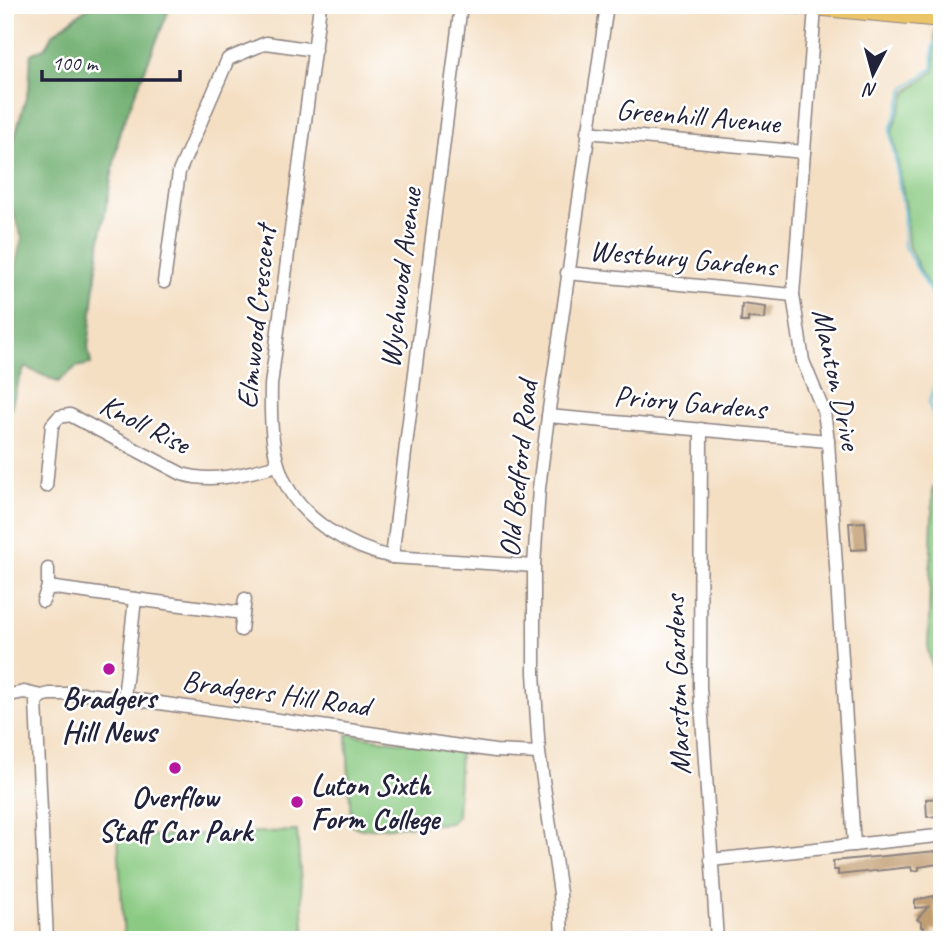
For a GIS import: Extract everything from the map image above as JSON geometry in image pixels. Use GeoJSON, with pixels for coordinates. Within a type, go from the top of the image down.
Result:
{"type":"FeatureCollection","features":[{"type":"Feature","properties":{"kind":"main road"},"geometry":{"type":"LineString","coordinates":[[792,5],[942,19]]}},
{"type":"Feature","properties":{"kind":"street","name":"Elmwood Crescent"},"geometry":{"type":"LineString","coordinates":[[320,5],[271,385],[270,422],[278,465],[288,491],[303,511],[342,539],[377,554],[534,566]]}},
{"type":"Feature","properties":{"kind":"street","name":"Wychwood Avenue"},"geometry":{"type":"LineString","coordinates":[[391,557],[461,5]]}},
{"type":"Feature","properties":{"kind":"street","name":"Old Bedford Road"},"geometry":{"type":"LineString","coordinates":[[562,940],[560,893],[539,753],[534,673],[534,566],[548,416],[607,5]]}},
{"type":"Feature","properties":{"kind":"street","name":"Manton Drive"},"geometry":{"type":"LineString","coordinates":[[816,8],[793,295],[803,361],[824,412],[828,441],[854,845]]}},
{"type":"Feature","properties":{"kind":"street"},"geometry":{"type":"LineString","coordinates":[[164,282],[179,172],[228,59],[265,43],[315,50]]}},
{"type":"Feature","properties":{"kind":"street","name":"Greenhill Avenue"},"geometry":{"type":"LineString","coordinates":[[587,132],[804,152]]}},
{"type":"Feature","properties":{"kind":"street","name":"Westbury Gardens"},"geometry":{"type":"LineString","coordinates":[[567,273],[793,295]]}},
{"type":"Feature","properties":{"kind":"street","name":"Knoll Rise"},"geometry":{"type":"LineString","coordinates":[[46,486],[52,425],[59,417],[70,415],[183,474],[198,479],[230,476],[278,465]]}},
{"type":"Feature","properties":{"kind":"street","name":"Priory Gardens"},"geometry":{"type":"LineString","coordinates":[[548,416],[828,441]]}},
{"type":"Feature","properties":{"kind":"street","name":"Marston Gardens"},"geometry":{"type":"LineString","coordinates":[[701,429],[700,687],[717,940]]}},
{"type":"Feature","properties":{"kind":"street"},"geometry":{"type":"LineString","coordinates":[[43,601],[48,587],[48,569]]}},
{"type":"Feature","properties":{"kind":"street"},"geometry":{"type":"LineString","coordinates":[[48,587],[243,613]]}},
{"type":"Feature","properties":{"kind":"street"},"geometry":{"type":"LineString","coordinates":[[124,698],[135,599]]}},
{"type":"Feature","properties":{"kind":"street"},"geometry":{"type":"LineString","coordinates":[[241,630],[245,599]]}},
{"type":"Feature","properties":{"kind":"street","name":"Bradgers Hill Road"},"geometry":{"type":"LineString","coordinates":[[5,696],[24,692],[41,696],[86,694],[124,698],[495,751],[539,753]]}},
{"type":"Feature","properties":{"kind":"street"},"geometry":{"type":"LineString","coordinates":[[41,696],[36,702],[47,940]]}},
{"type":"Feature","properties":{"kind":"street"},"geometry":{"type":"LineString","coordinates":[[711,860],[939,837]]}},
{"type":"Feature","properties":{"kind":"green space"},"geometry":{"type":"Polygon","coordinates":[[[91,5],[171,5],[120,131],[100,240],[88,348],[91,364],[76,367],[58,382],[25,367],[17,385],[5,430],[5,307],[22,238],[10,203],[5,202],[5,171],[29,87],[31,54],[46,47],[53,34],[91,5]]]}},
{"type":"Feature","properties":{"kind":"green space"},"geometry":{"type":"Polygon","coordinates":[[[935,31],[942,31],[942,314],[908,246],[906,208],[892,131],[907,92],[934,71],[935,31]]]}},
{"type":"Feature","properties":{"kind":"green space"},"geometry":{"type":"Polygon","coordinates":[[[933,487],[942,497],[942,701],[928,651],[933,487]]]}},
{"type":"Feature","properties":{"kind":"green space"},"geometry":{"type":"Polygon","coordinates":[[[347,734],[460,751],[457,816],[450,823],[361,829],[351,825],[347,734]]]}},
{"type":"Feature","properties":{"kind":"green space"},"geometry":{"type":"Polygon","coordinates":[[[297,831],[305,940],[124,940],[118,837],[297,831]]]}},
{"type":"Feature","properties":{"kind":"building"},"geometry":{"type":"Polygon","coordinates":[[[742,304],[766,307],[765,319],[748,318],[748,322],[741,322],[742,304]]]}},
{"type":"Feature","properties":{"kind":"building"},"geometry":{"type":"Polygon","coordinates":[[[865,522],[867,549],[851,550],[849,523],[865,522]]]}},
{"type":"Feature","properties":{"kind":"building"},"geometry":{"type":"Polygon","coordinates":[[[940,798],[942,816],[927,817],[926,799],[940,798]]]}},
{"type":"Feature","properties":{"kind":"building"},"geometry":{"type":"Polygon","coordinates":[[[936,851],[938,864],[919,867],[919,870],[912,871],[911,867],[838,875],[838,870],[834,870],[833,861],[936,851]]]}},
{"type":"Feature","properties":{"kind":"building"},"geometry":{"type":"Polygon","coordinates":[[[934,896],[937,930],[932,930],[933,934],[925,935],[924,927],[921,927],[921,922],[917,919],[928,907],[915,908],[915,900],[934,896]]]}},
{"type":"Feature","properties":{"kind":"waterway"},"geometry":{"type":"LineString","coordinates":[[942,37],[933,46],[933,68],[905,88],[890,130],[904,213],[904,246],[935,300],[942,318]]}},
{"type":"Feature","properties":{"kind":"waterway"},"geometry":{"type":"LineString","coordinates":[[942,362],[929,403],[942,439]]}},
{"type":"Feature","properties":{"kind":"waterway"},"geometry":{"type":"LineString","coordinates":[[942,500],[939,507],[942,512]]}},
{"type":"Feature","properties":{"kind":"place","name":"Bradgers Hill News"},"geometry":{"type":"Point","coordinates":[109,669]}},
{"type":"Feature","properties":{"kind":"place","name":"Overflow Staff Car Park"},"geometry":{"type":"Point","coordinates":[175,768]}},
{"type":"Feature","properties":{"kind":"place","name":"Luton Sixth Form College"},"geometry":{"type":"Point","coordinates":[297,802]}}]}
